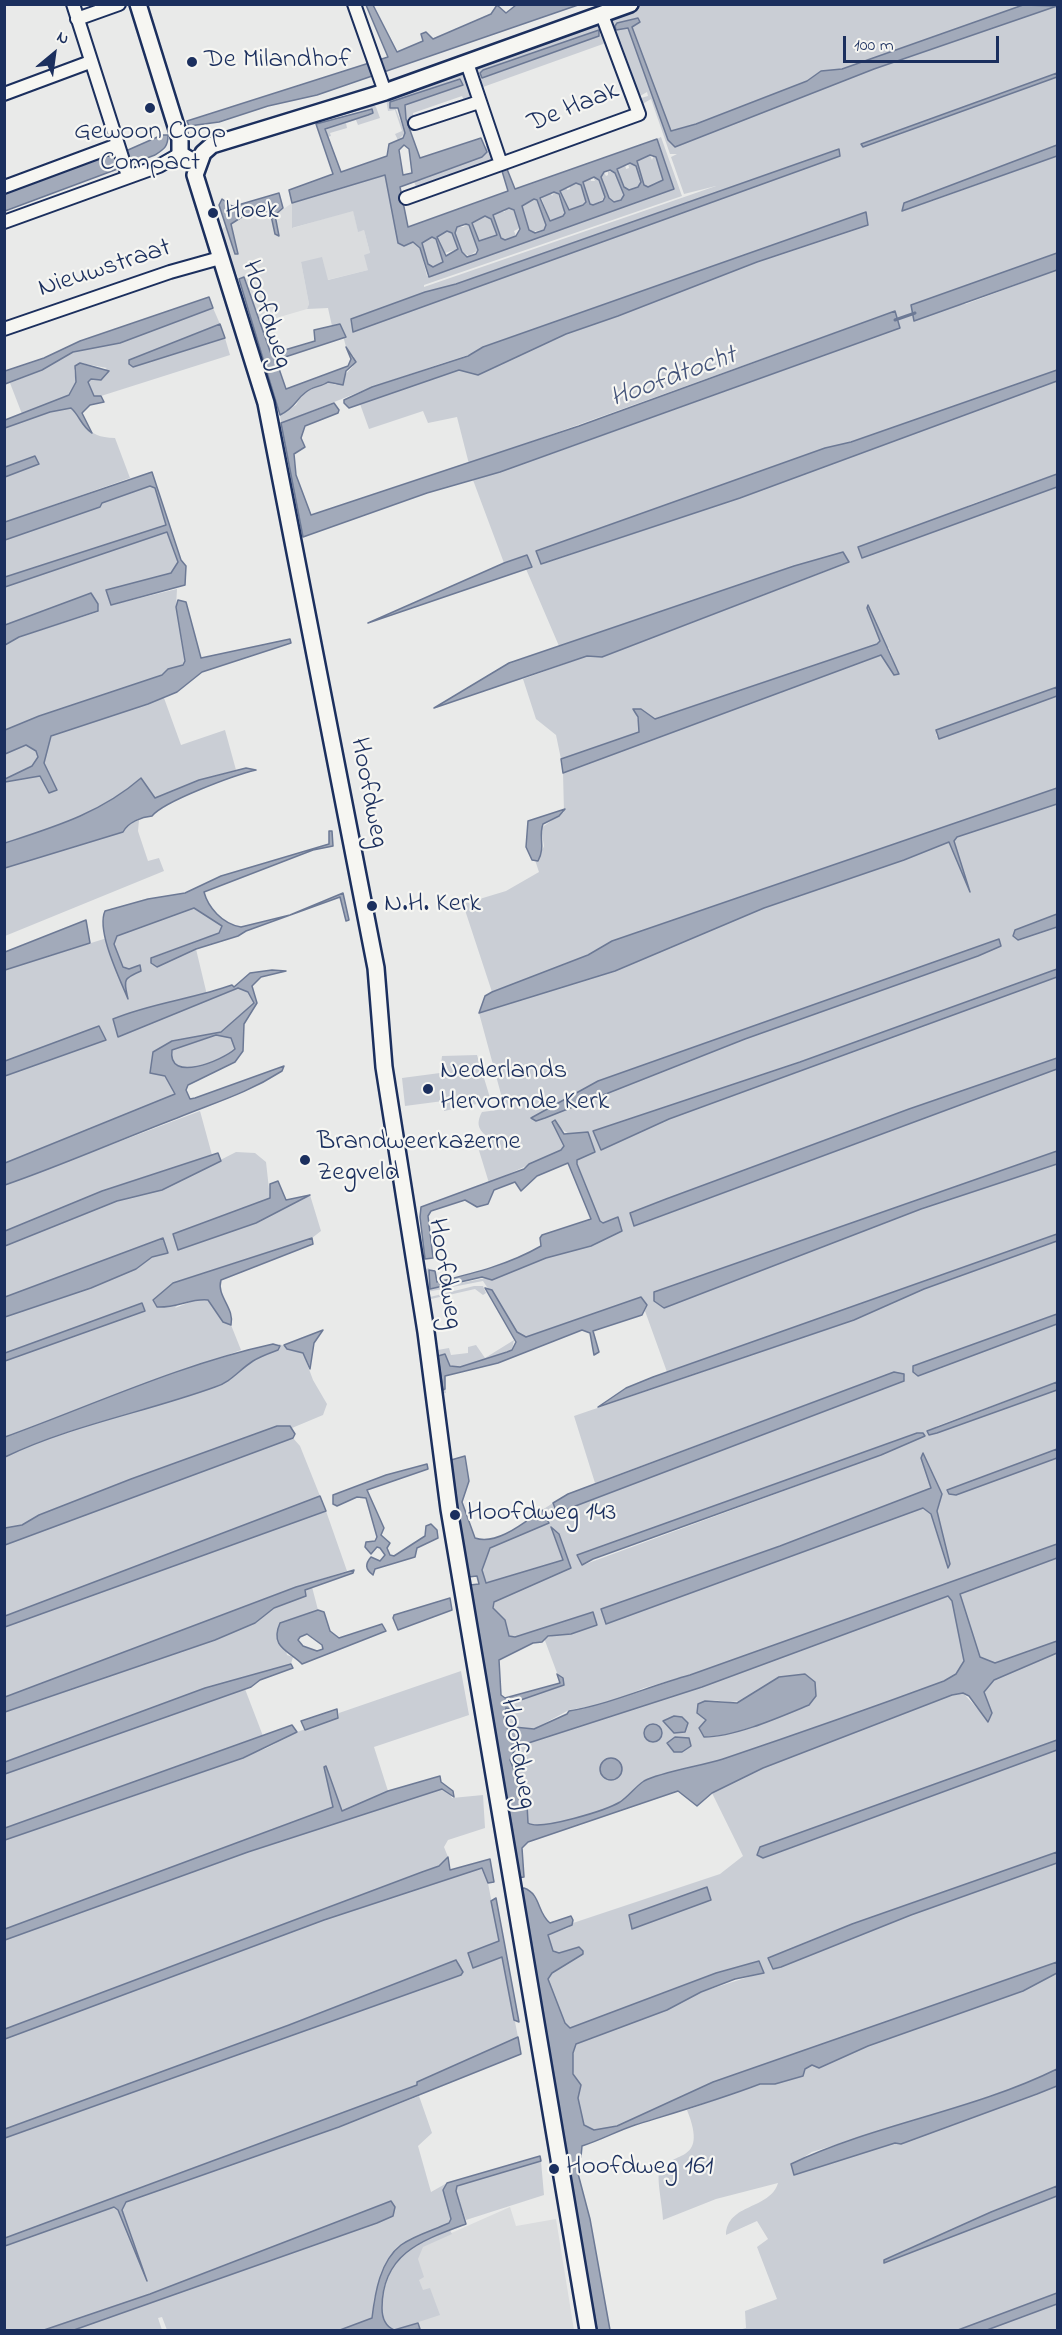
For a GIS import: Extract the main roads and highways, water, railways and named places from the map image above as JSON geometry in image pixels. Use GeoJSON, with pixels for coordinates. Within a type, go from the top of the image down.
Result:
{"type":"FeatureCollection","features":[{"type":"Feature","properties":{"kind":"water"},"geometry":{"type":"Polygon","coordinates":[[[366,5],[373,5],[397,52],[423,41],[421,34],[426,32],[433,39],[491,14],[497,5],[506,13],[516,5],[578,5],[317,95],[268,106],[219,122],[189,126],[187,121],[388,57],[366,5]]]}},
{"type":"Feature","properties":{"kind":"water"},"geometry":{"type":"Polygon","coordinates":[[[1023,5],[1057,6],[874,69],[675,147],[668,140],[628,28],[616,30],[615,26],[617,23],[638,18],[640,22],[632,27],[671,131],[696,124],[807,81],[821,71],[842,69],[1023,5]]]}},
{"type":"Feature","properties":{"kind":"water"},"geometry":{"type":"Polygon","coordinates":[[[599,30],[599,36],[482,78],[480,73],[483,70],[599,30]]]}},
{"type":"Feature","properties":{"kind":"water"},"geometry":{"type":"Polygon","coordinates":[[[1057,73],[1057,77],[863,147],[861,144],[1057,73]]]}},
{"type":"Feature","properties":{"kind":"water"},"geometry":{"type":"Polygon","coordinates":[[[460,79],[463,85],[405,105],[406,119],[420,158],[481,138],[487,152],[482,157],[400,187],[408,227],[508,191],[502,171],[507,169],[515,189],[657,139],[674,189],[429,277],[420,248],[413,242],[404,246],[398,243],[385,175],[292,203],[289,190],[333,174],[316,124],[372,109],[373,113],[325,129],[341,172],[387,156],[389,144],[403,138],[405,133],[398,108],[390,108],[390,102],[460,79]],[[404,145],[399,150],[403,175],[412,173],[409,149],[404,145]],[[650,155],[637,161],[644,185],[648,187],[663,180],[656,157],[650,155]],[[630,163],[617,169],[624,187],[629,190],[638,187],[641,182],[636,166],[630,163]],[[610,170],[604,172],[601,177],[609,198],[614,202],[621,200],[624,195],[615,173],[610,170]],[[594,177],[583,182],[590,204],[603,201],[605,197],[599,180],[594,177]],[[576,183],[560,191],[569,210],[586,202],[581,185],[576,183]],[[554,192],[540,198],[550,221],[565,213],[559,194],[554,192]],[[534,199],[522,206],[529,230],[535,233],[544,230],[546,225],[537,200],[534,199]],[[509,208],[493,215],[501,238],[505,240],[516,236],[520,229],[514,210],[509,208]],[[485,216],[472,223],[479,241],[497,235],[491,219],[485,216]],[[466,224],[457,227],[455,233],[462,252],[467,257],[476,254],[478,250],[469,225],[466,224]],[[447,231],[437,237],[446,256],[458,249],[452,233],[447,231]],[[432,237],[422,243],[428,264],[433,267],[443,262],[436,239],[432,237]]]}},
{"type":"Feature","properties":{"kind":"water"},"geometry":{"type":"Polygon","coordinates":[[[162,135],[168,135],[166,145],[155,155],[5,211],[5,192],[110,154],[128,150],[162,135]]]}},
{"type":"Feature","properties":{"kind":"water"},"geometry":{"type":"Polygon","coordinates":[[[1057,145],[1057,156],[902,211],[904,203],[1057,145]]]}},
{"type":"Feature","properties":{"kind":"water"},"geometry":{"type":"Polygon","coordinates":[[[839,149],[840,156],[353,332],[351,319],[839,149]]]}},
{"type":"Feature","properties":{"kind":"water"},"geometry":{"type":"Polygon","coordinates":[[[279,193],[283,208],[275,215],[279,236],[275,234],[270,211],[245,215],[231,224],[238,254],[235,254],[219,205],[222,199],[232,206],[279,193]]]}},
{"type":"Feature","properties":{"kind":"water"},"geometry":{"type":"Polygon","coordinates":[[[866,212],[868,225],[757,262],[566,334],[478,375],[459,370],[349,408],[344,403],[344,400],[372,387],[468,356],[483,347],[866,212]]]}},
{"type":"Feature","properties":{"kind":"water"},"geometry":{"type":"Polygon","coordinates":[[[1057,253],[1057,270],[914,321],[911,305],[1057,253]]]}},
{"type":"Feature","properties":{"kind":"water"},"geometry":{"type":"Polygon","coordinates":[[[244,277],[271,354],[315,341],[314,330],[340,324],[346,337],[276,360],[286,389],[348,366],[351,359],[346,347],[356,362],[346,371],[343,385],[328,382],[311,389],[302,395],[290,409],[280,415],[239,279],[244,277]]]}},
{"type":"Feature","properties":{"kind":"water"},"geometry":{"type":"Polygon","coordinates":[[[209,297],[213,308],[120,343],[73,352],[42,370],[5,384],[5,371],[44,358],[80,341],[209,297]]]}},
{"type":"Feature","properties":{"kind":"water"},"geometry":{"type":"Polygon","coordinates":[[[895,311],[900,328],[500,472],[427,493],[303,537],[281,423],[334,403],[339,410],[338,413],[305,426],[301,438],[305,447],[294,454],[296,475],[311,515],[579,426],[895,311]]]}},
{"type":"Feature","properties":{"kind":"water"},"geometry":{"type":"Polygon","coordinates":[[[220,324],[225,338],[133,367],[129,364],[129,360],[220,324]]]}},
{"type":"Feature","properties":{"kind":"water"},"geometry":{"type":"Polygon","coordinates":[[[80,363],[109,371],[101,380],[91,379],[88,382],[94,396],[101,396],[104,402],[90,405],[82,413],[92,433],[71,408],[50,412],[5,428],[5,420],[69,395],[76,382],[75,366],[80,363]]]}},
{"type":"Feature","properties":{"kind":"water"},"geometry":{"type":"Polygon","coordinates":[[[1057,370],[1057,381],[740,498],[541,564],[536,551],[825,448],[851,442],[1057,370]]]}},
{"type":"Feature","properties":{"kind":"water"},"geometry":{"type":"Polygon","coordinates":[[[35,456],[39,464],[5,477],[5,467],[35,456]]]}},
{"type":"Feature","properties":{"kind":"water"},"geometry":{"type":"Polygon","coordinates":[[[152,472],[181,560],[186,566],[185,585],[111,605],[106,590],[171,573],[178,562],[167,532],[5,587],[5,577],[166,525],[155,488],[150,486],[102,503],[100,507],[5,540],[5,522],[152,472]]]}},
{"type":"Feature","properties":{"kind":"water"},"geometry":{"type":"Polygon","coordinates":[[[1057,474],[1057,487],[862,558],[858,547],[1057,474]]]}},
{"type":"Feature","properties":{"kind":"water"},"geometry":{"type":"Polygon","coordinates":[[[843,552],[849,562],[602,657],[587,656],[434,708],[509,663],[794,566],[843,552]]]}},
{"type":"Feature","properties":{"kind":"water"},"geometry":{"type":"Polygon","coordinates":[[[527,555],[532,567],[368,623],[504,563],[527,555]]]}},
{"type":"Feature","properties":{"kind":"water"},"geometry":{"type":"Polygon","coordinates":[[[91,593],[98,604],[98,611],[19,637],[5,645],[5,625],[91,593]]]}},
{"type":"Feature","properties":{"kind":"water"},"geometry":{"type":"Polygon","coordinates":[[[178,600],[186,602],[201,658],[290,639],[291,643],[202,672],[177,692],[148,704],[51,736],[44,763],[57,790],[49,793],[40,776],[5,782],[5,779],[32,766],[38,757],[36,751],[26,745],[5,754],[5,730],[39,716],[162,675],[168,669],[183,665],[185,661],[176,607],[178,600]]]}},
{"type":"Feature","properties":{"kind":"water"},"geometry":{"type":"Polygon","coordinates":[[[868,605],[899,674],[894,675],[881,655],[563,773],[561,759],[639,732],[638,717],[633,709],[641,709],[655,719],[877,644],[880,641],[867,608],[868,605]]]}},
{"type":"Feature","properties":{"kind":"water"},"geometry":{"type":"Polygon","coordinates":[[[1057,687],[1057,696],[939,739],[936,730],[1057,687]]]}},
{"type":"Feature","properties":{"kind":"water"},"geometry":{"type":"Polygon","coordinates":[[[246,768],[256,770],[185,796],[152,816],[132,823],[123,832],[5,868],[5,843],[59,825],[93,810],[110,801],[141,778],[155,798],[199,780],[246,768]]]}},
{"type":"Feature","properties":{"kind":"water"},"geometry":{"type":"Polygon","coordinates":[[[1057,788],[1057,804],[957,837],[954,841],[970,892],[949,842],[904,860],[764,908],[615,971],[479,1013],[485,996],[492,992],[588,955],[612,941],[1057,788]]]}},
{"type":"Feature","properties":{"kind":"water"},"geometry":{"type":"Polygon","coordinates":[[[565,809],[559,816],[543,824],[540,856],[538,861],[532,860],[526,847],[528,821],[565,809]]]}},
{"type":"Feature","properties":{"kind":"water"},"geometry":{"type":"Polygon","coordinates":[[[329,831],[332,831],[333,846],[313,850],[204,892],[209,903],[222,919],[241,927],[290,915],[343,893],[349,920],[346,921],[340,897],[246,931],[238,936],[196,949],[157,967],[151,963],[151,958],[219,933],[222,926],[194,908],[117,936],[114,944],[123,967],[129,969],[140,965],[141,971],[127,978],[128,999],[106,942],[103,920],[105,911],[148,899],[185,893],[221,876],[329,844],[329,831]]]}},
{"type":"Feature","properties":{"kind":"water"},"geometry":{"type":"Polygon","coordinates":[[[1057,914],[1057,927],[1018,940],[1013,936],[1015,930],[1057,914]]]}},
{"type":"Feature","properties":{"kind":"water"},"geometry":{"type":"Polygon","coordinates":[[[86,920],[90,943],[5,970],[5,952],[86,920]]]}},
{"type":"Feature","properties":{"kind":"water"},"geometry":{"type":"Polygon","coordinates":[[[999,939],[1001,946],[978,956],[745,1039],[545,1118],[536,1121],[531,1118],[598,1081],[999,939]]]}},
{"type":"Feature","properties":{"kind":"water"},"geometry":{"type":"Polygon","coordinates":[[[1057,969],[1057,977],[669,1119],[601,1150],[593,1131],[800,1062],[1057,969]]]}},
{"type":"Feature","properties":{"kind":"water"},"geometry":{"type":"Polygon","coordinates":[[[286,971],[261,977],[252,986],[257,1003],[244,1024],[243,1051],[235,1062],[188,1085],[186,1090],[190,1099],[284,1066],[282,1071],[231,1097],[5,1185],[5,1163],[175,1094],[165,1076],[150,1073],[153,1052],[172,1041],[221,1032],[254,1003],[248,992],[238,988],[118,1037],[113,1019],[232,985],[234,987],[250,973],[286,971]],[[216,1035],[172,1050],[173,1060],[178,1066],[187,1068],[219,1059],[235,1049],[231,1038],[216,1035]]]}},
{"type":"Feature","properties":{"kind":"water"},"geometry":{"type":"Polygon","coordinates":[[[99,1026],[106,1040],[5,1076],[5,1061],[99,1026]]]}},
{"type":"Feature","properties":{"kind":"water"},"geometry":{"type":"Polygon","coordinates":[[[1057,1058],[1057,1069],[634,1226],[630,1213],[909,1109],[1057,1058]]]}},
{"type":"Feature","properties":{"kind":"water"},"geometry":{"type":"Polygon","coordinates":[[[555,1120],[564,1134],[588,1132],[595,1152],[577,1160],[577,1164],[600,1221],[603,1223],[618,1217],[622,1231],[591,1246],[546,1258],[492,1280],[482,1277],[430,1289],[429,1270],[435,1271],[437,1282],[490,1268],[541,1246],[542,1235],[591,1219],[568,1163],[537,1176],[521,1191],[515,1182],[494,1190],[488,1204],[477,1207],[465,1200],[431,1211],[428,1216],[433,1258],[425,1259],[421,1207],[524,1169],[529,1164],[561,1150],[564,1146],[552,1122],[555,1120]]]}},
{"type":"Feature","properties":{"kind":"water"},"geometry":{"type":"Polygon","coordinates":[[[1057,1151],[1057,1164],[921,1209],[664,1308],[654,1301],[654,1292],[1057,1151]]]}},
{"type":"Feature","properties":{"kind":"water"},"geometry":{"type":"Polygon","coordinates":[[[218,1153],[221,1161],[162,1190],[117,1201],[5,1246],[5,1231],[102,1191],[218,1153]]]}},
{"type":"Feature","properties":{"kind":"water"},"geometry":{"type":"Polygon","coordinates":[[[278,1181],[286,1200],[310,1195],[256,1223],[178,1250],[173,1234],[270,1198],[270,1184],[278,1181]]]}},
{"type":"Feature","properties":{"kind":"water"},"geometry":{"type":"Polygon","coordinates":[[[1057,1234],[1057,1241],[924,1289],[854,1320],[598,1407],[626,1388],[653,1377],[1057,1234]]]}},
{"type":"Feature","properties":{"kind":"water"},"geometry":{"type":"Polygon","coordinates":[[[163,1238],[168,1253],[152,1257],[136,1269],[91,1288],[5,1317],[5,1297],[163,1238]]]}},
{"type":"Feature","properties":{"kind":"water"},"geometry":{"type":"Polygon","coordinates":[[[312,1238],[313,1244],[221,1280],[221,1291],[232,1319],[231,1325],[223,1322],[208,1300],[157,1307],[153,1300],[173,1283],[312,1238]]]}},
{"type":"Feature","properties":{"kind":"water"},"geometry":{"type":"Polygon","coordinates":[[[485,1288],[492,1290],[517,1332],[526,1337],[641,1297],[647,1305],[642,1315],[593,1331],[599,1352],[594,1355],[590,1333],[582,1330],[498,1363],[445,1376],[445,1389],[443,1390],[438,1356],[445,1354],[450,1366],[460,1367],[512,1350],[516,1342],[485,1288]]]}},
{"type":"Feature","properties":{"kind":"water"},"geometry":{"type":"Polygon","coordinates":[[[142,1303],[145,1311],[5,1361],[5,1353],[142,1303]]]}},
{"type":"Feature","properties":{"kind":"water"},"geometry":{"type":"Polygon","coordinates":[[[1057,1314],[1057,1324],[918,1376],[913,1372],[913,1366],[1057,1314]]]}},
{"type":"Feature","properties":{"kind":"water"},"geometry":{"type":"Polygon","coordinates":[[[323,1330],[314,1343],[310,1369],[303,1353],[287,1349],[284,1345],[323,1330]]]}},
{"type":"Feature","properties":{"kind":"water"},"geometry":{"type":"Polygon","coordinates":[[[273,1344],[280,1346],[278,1350],[253,1361],[221,1385],[56,1436],[5,1457],[5,1437],[205,1362],[273,1344]]]}},
{"type":"Feature","properties":{"kind":"water"},"geometry":{"type":"Polygon","coordinates":[[[894,1372],[904,1374],[904,1381],[557,1513],[553,1503],[568,1494],[894,1372]]]}},
{"type":"Feature","properties":{"kind":"water"},"geometry":{"type":"Polygon","coordinates":[[[1057,1382],[1057,1390],[937,1433],[929,1435],[927,1431],[1057,1382]]]}},
{"type":"Feature","properties":{"kind":"water"},"geometry":{"type":"Polygon","coordinates":[[[277,1426],[290,1426],[295,1434],[293,1438],[5,1545],[5,1528],[22,1525],[39,1515],[131,1479],[277,1426]]]}},
{"type":"Feature","properties":{"kind":"water"},"geometry":{"type":"Polygon","coordinates":[[[917,1433],[923,1433],[925,1436],[881,1455],[593,1559],[582,1565],[577,1555],[917,1433]]]}},
{"type":"Feature","properties":{"kind":"water"},"geometry":{"type":"Polygon","coordinates":[[[1057,1449],[1057,1458],[956,1495],[949,1494],[947,1490],[1057,1449]]]}},
{"type":"Feature","properties":{"kind":"water"},"geometry":{"type":"Polygon","coordinates":[[[923,1453],[942,1494],[937,1511],[950,1564],[948,1568],[931,1514],[923,1508],[606,1624],[601,1609],[780,1546],[931,1488],[921,1458],[923,1453]]]}},
{"type":"Feature","properties":{"kind":"water"},"geometry":{"type":"Polygon","coordinates":[[[465,1456],[469,1481],[462,1502],[475,1538],[484,1540],[502,1536],[542,1510],[549,1523],[490,1548],[482,1570],[486,1583],[563,1560],[551,1527],[559,1534],[571,1568],[494,1602],[493,1608],[505,1620],[509,1636],[515,1637],[593,1612],[597,1625],[571,1634],[548,1636],[542,1642],[533,1643],[499,1660],[501,1695],[505,1698],[560,1683],[557,1674],[563,1678],[564,1685],[512,1703],[511,1709],[506,1708],[504,1718],[508,1730],[514,1727],[534,1729],[569,1711],[600,1704],[690,1675],[1057,1544],[1057,1558],[960,1594],[980,1657],[995,1663],[1057,1641],[1057,1653],[994,1680],[984,1692],[992,1713],[988,1722],[969,1696],[963,1693],[952,1695],[763,1768],[712,1793],[697,1806],[678,1791],[528,1842],[522,1848],[524,1877],[518,1878],[470,1585],[479,1584],[477,1576],[468,1577],[451,1460],[465,1456]],[[948,1596],[702,1687],[516,1747],[510,1760],[527,1804],[528,1823],[535,1825],[559,1822],[602,1810],[620,1802],[641,1783],[651,1778],[723,1759],[944,1681],[956,1674],[964,1661],[952,1601],[948,1596]]]}},
{"type":"Feature","properties":{"kind":"water"},"geometry":{"type":"Polygon","coordinates":[[[427,1464],[428,1469],[367,1490],[384,1528],[381,1535],[390,1543],[387,1548],[390,1555],[394,1556],[425,1536],[426,1526],[431,1524],[437,1530],[438,1538],[417,1548],[415,1557],[375,1569],[373,1575],[367,1569],[369,1560],[371,1557],[380,1561],[385,1555],[380,1548],[377,1547],[371,1554],[365,1547],[366,1542],[375,1541],[377,1537],[366,1498],[357,1497],[337,1506],[333,1504],[333,1495],[386,1475],[427,1464]]]}},
{"type":"Feature","properties":{"kind":"water"},"geometry":{"type":"Polygon","coordinates":[[[320,1496],[326,1511],[5,1627],[5,1616],[320,1496]]]}},
{"type":"Feature","properties":{"kind":"water"},"geometry":{"type":"Polygon","coordinates":[[[354,1570],[353,1573],[305,1590],[306,1596],[274,1608],[255,1623],[215,1640],[5,1712],[5,1697],[296,1587],[354,1570]]]}},
{"type":"Feature","properties":{"kind":"water"},"geometry":{"type":"Polygon","coordinates":[[[450,1598],[452,1610],[398,1630],[394,1615],[450,1598]]]}},
{"type":"Feature","properties":{"kind":"water"},"geometry":{"type":"Polygon","coordinates":[[[318,1610],[324,1612],[330,1631],[339,1638],[382,1624],[386,1631],[302,1664],[279,1644],[277,1631],[280,1623],[318,1610]],[[307,1634],[298,1640],[303,1646],[317,1651],[323,1649],[322,1645],[307,1634]]]}},
{"type":"Feature","properties":{"kind":"water"},"geometry":{"type":"Polygon","coordinates":[[[291,1664],[293,1668],[260,1680],[251,1687],[5,1774],[5,1762],[205,1688],[291,1664]]]}},
{"type":"Feature","properties":{"kind":"water"},"geometry":{"type":"Polygon","coordinates":[[[805,1674],[815,1682],[816,1696],[809,1705],[743,1730],[704,1737],[699,1728],[706,1720],[697,1713],[698,1704],[705,1701],[737,1703],[779,1677],[805,1674]]]}},
{"type":"Feature","properties":{"kind":"water"},"geometry":{"type":"Polygon","coordinates":[[[337,1709],[338,1718],[305,1730],[301,1721],[337,1709]]]}},
{"type":"Feature","properties":{"kind":"water"},"geometry":{"type":"Polygon","coordinates":[[[674,1716],[682,1717],[688,1723],[685,1732],[674,1733],[663,1721],[674,1716]]]}},
{"type":"Feature","properties":{"kind":"water"},"geometry":{"type":"Polygon","coordinates":[[[653,1724],[660,1726],[662,1733],[660,1740],[653,1742],[646,1740],[644,1733],[646,1726],[653,1724]]]}},
{"type":"Feature","properties":{"kind":"water"},"geometry":{"type":"Polygon","coordinates":[[[292,1725],[297,1732],[243,1758],[5,1840],[5,1828],[292,1725]]]}},
{"type":"Feature","properties":{"kind":"water"},"geometry":{"type":"Polygon","coordinates":[[[675,1737],[689,1738],[691,1746],[682,1752],[674,1752],[667,1743],[675,1737]]]}},
{"type":"Feature","properties":{"kind":"water"},"geometry":{"type":"Polygon","coordinates":[[[1057,1740],[1057,1750],[763,1858],[757,1855],[760,1847],[1057,1740]]]}},
{"type":"Feature","properties":{"kind":"water"},"geometry":{"type":"Polygon","coordinates":[[[611,1758],[619,1761],[622,1769],[619,1777],[611,1780],[603,1777],[600,1769],[603,1761],[611,1758]]]}},
{"type":"Feature","properties":{"kind":"water"},"geometry":{"type":"Polygon","coordinates":[[[326,1766],[342,1811],[388,1791],[440,1776],[441,1782],[453,1791],[454,1797],[442,1789],[248,1852],[5,1940],[5,1929],[333,1807],[324,1767],[326,1766]]]}},
{"type":"Feature","properties":{"kind":"water"},"geometry":{"type":"Polygon","coordinates":[[[1057,1852],[1057,1863],[911,1915],[781,1967],[773,1969],[768,1958],[852,1924],[1057,1852]]]}},
{"type":"Feature","properties":{"kind":"water"},"geometry":{"type":"Polygon","coordinates":[[[448,1857],[450,1870],[490,1859],[494,1882],[488,1883],[482,1868],[324,1920],[5,2039],[5,2029],[439,1866],[448,1857]]]}},
{"type":"Feature","properties":{"kind":"water"},"geometry":{"type":"Polygon","coordinates":[[[707,1887],[711,1900],[632,1929],[629,1915],[707,1887]]]}},
{"type":"Feature","properties":{"kind":"water"},"geometry":{"type":"Polygon","coordinates":[[[524,1888],[536,1899],[550,1923],[571,1916],[573,1920],[572,1925],[548,1935],[553,1951],[559,1953],[579,1947],[583,1951],[583,1954],[552,1973],[548,1979],[565,2023],[570,2028],[716,1973],[759,1961],[764,1973],[735,1979],[701,1992],[667,2010],[576,2044],[573,2053],[573,2074],[581,2085],[578,2098],[584,2125],[594,2130],[617,2126],[713,2082],[1057,1962],[1057,1973],[1023,1991],[868,2046],[819,2068],[812,2065],[805,2069],[803,2076],[775,2084],[760,2084],[635,2125],[582,2146],[581,2157],[576,2166],[590,2219],[610,2330],[597,2330],[520,1889],[524,1888]]]}},
{"type":"Feature","properties":{"kind":"water"},"geometry":{"type":"Polygon","coordinates":[[[496,1898],[519,2022],[514,2020],[502,1957],[473,1968],[468,1953],[499,1941],[491,1901],[496,1898]]]}},
{"type":"Feature","properties":{"kind":"water"},"geometry":{"type":"Polygon","coordinates":[[[456,1960],[463,1972],[461,1975],[5,2138],[5,2129],[289,2025],[456,1960]]]}},
{"type":"Feature","properties":{"kind":"water"},"geometry":{"type":"Polygon","coordinates":[[[518,2037],[521,2054],[339,2127],[126,2202],[122,2210],[147,2281],[118,2210],[114,2207],[5,2246],[5,2238],[417,2085],[417,2082],[518,2037]]]}},
{"type":"Feature","properties":{"kind":"water"},"geometry":{"type":"Polygon","coordinates":[[[1057,2069],[1057,2086],[901,2144],[895,2143],[794,2175],[791,2164],[823,2150],[991,2096],[1057,2069]]]}},
{"type":"Feature","properties":{"kind":"water"},"geometry":{"type":"Polygon","coordinates":[[[540,2156],[541,2161],[457,2186],[456,2191],[466,2224],[435,2236],[408,2251],[397,2261],[389,2274],[384,2289],[382,2311],[386,2324],[394,2330],[340,2330],[372,2318],[383,2269],[401,2245],[449,2223],[451,2219],[443,2190],[447,2183],[540,2156]]]}},
{"type":"Feature","properties":{"kind":"water"},"geometry":{"type":"Polygon","coordinates":[[[1057,2186],[1057,2196],[884,2263],[884,2260],[991,2212],[1057,2186]]]}},
{"type":"Feature","properties":{"kind":"water"},"geometry":{"type":"Polygon","coordinates":[[[391,2201],[395,2207],[393,2216],[377,2223],[74,2330],[44,2330],[150,2294],[391,2201]]]}},
{"type":"Feature","properties":{"kind":"water"},"geometry":{"type":"Polygon","coordinates":[[[1057,2293],[1057,2304],[987,2330],[958,2330],[1057,2293]]]}},
{"type":"Feature","properties":{"kind":"water"},"geometry":{"type":"Polygon","coordinates":[[[418,2323],[420,2329],[413,2330],[394,2330],[418,2323]]]}},
{"type":"Feature","properties":{"kind":"waterway","name":"Hoofdtocht"},"geometry":{"type":"LineString","coordinates":[[895,320],[915,313]]}},
{"type":"Feature","properties":{"kind":"place","name":"De Milandhof"},"geometry":{"type":"Point","coordinates":[192,62]}},
{"type":"Feature","properties":{"kind":"place","name":"Gewoon Coop Compact"},"geometry":{"type":"Point","coordinates":[150,108]}},
{"type":"Feature","properties":{"kind":"place","name":"Hoek"},"geometry":{"type":"Point","coordinates":[213,213]}},
{"type":"Feature","properties":{"kind":"place","name":"N.H. Kerk"},"geometry":{"type":"Point","coordinates":[372,906]}},
{"type":"Feature","properties":{"kind":"place","name":"Nederlands Hervormde Kerk"},"geometry":{"type":"Point","coordinates":[428,1089]}},
{"type":"Feature","properties":{"kind":"place","name":"Brandweerkazerne Zegveld"},"geometry":{"type":"Point","coordinates":[305,1160]}},
{"type":"Feature","properties":{"kind":"place","name":"Hoofdweg 143"},"geometry":{"type":"Point","coordinates":[455,1515]}},
{"type":"Feature","properties":{"kind":"place","name":"Hoofdweg 161"},"geometry":{"type":"Point","coordinates":[554,2169]}}]}
